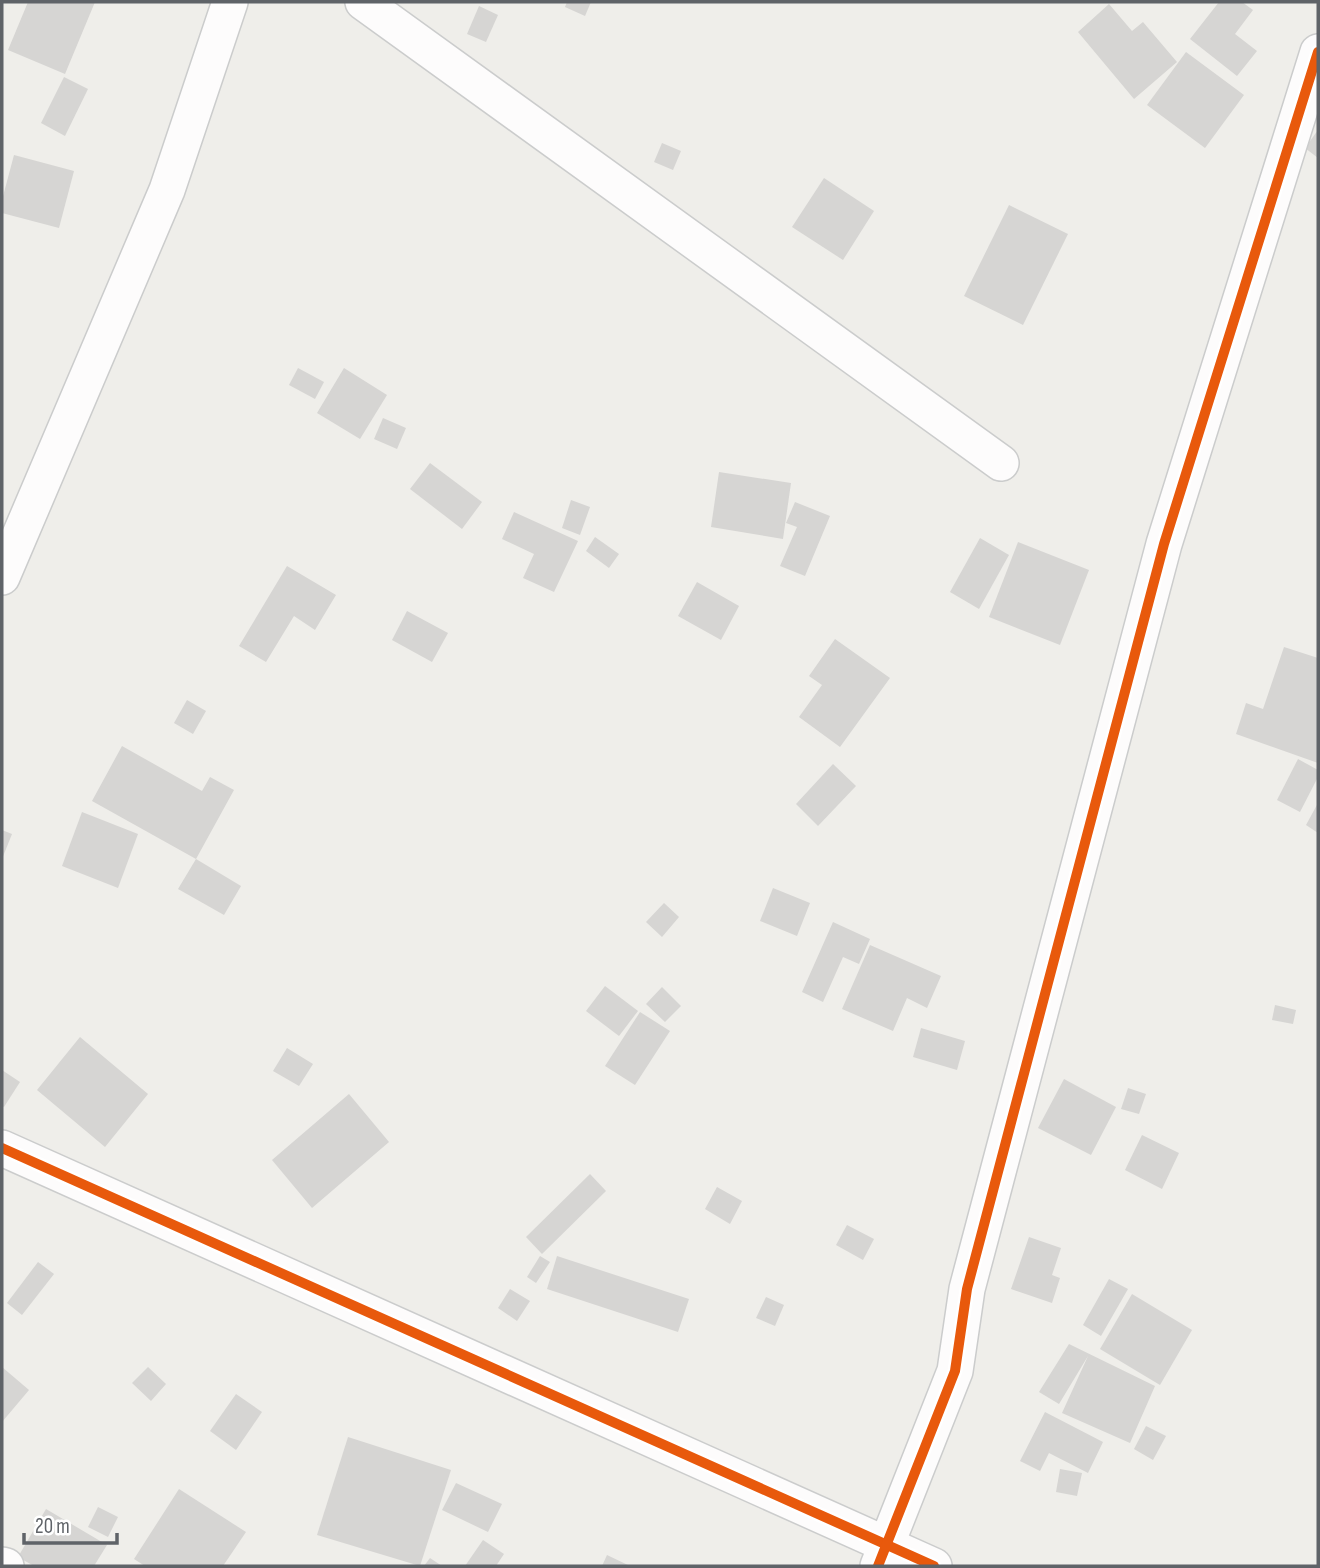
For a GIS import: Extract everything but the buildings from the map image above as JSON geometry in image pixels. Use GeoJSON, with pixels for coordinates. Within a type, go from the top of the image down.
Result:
{"type":"FeatureCollection","features":[{"type":"Feature","properties":{"kind":"street"},"geometry":{"type":"LineString","coordinates":[[2,577],[167,190],[230,2]]}},
{"type":"Feature","properties":{"kind":"street"},"geometry":{"type":"LineString","coordinates":[[363,2],[1001,463]]}},
{"type":"Feature","properties":{"kind":"street"},"geometry":{"type":"LineString","coordinates":[[882,1554],[955,1371],[967,1289],[1164,544],[1318,52]]}},
{"type":"Feature","properties":{"kind":"street"},"geometry":{"type":"LineString","coordinates":[[2,1148],[882,1554],[934,1566]]}},
{"type":"Feature","properties":{"kind":"cycle path"},"geometry":{"type":"LineString","coordinates":[[878,1566],[955,1371],[967,1289],[1164,544],[1318,52]]}},
{"type":"Feature","properties":{"kind":"cycle path"},"geometry":{"type":"LineString","coordinates":[[2,1148],[934,1566]]}}]}
